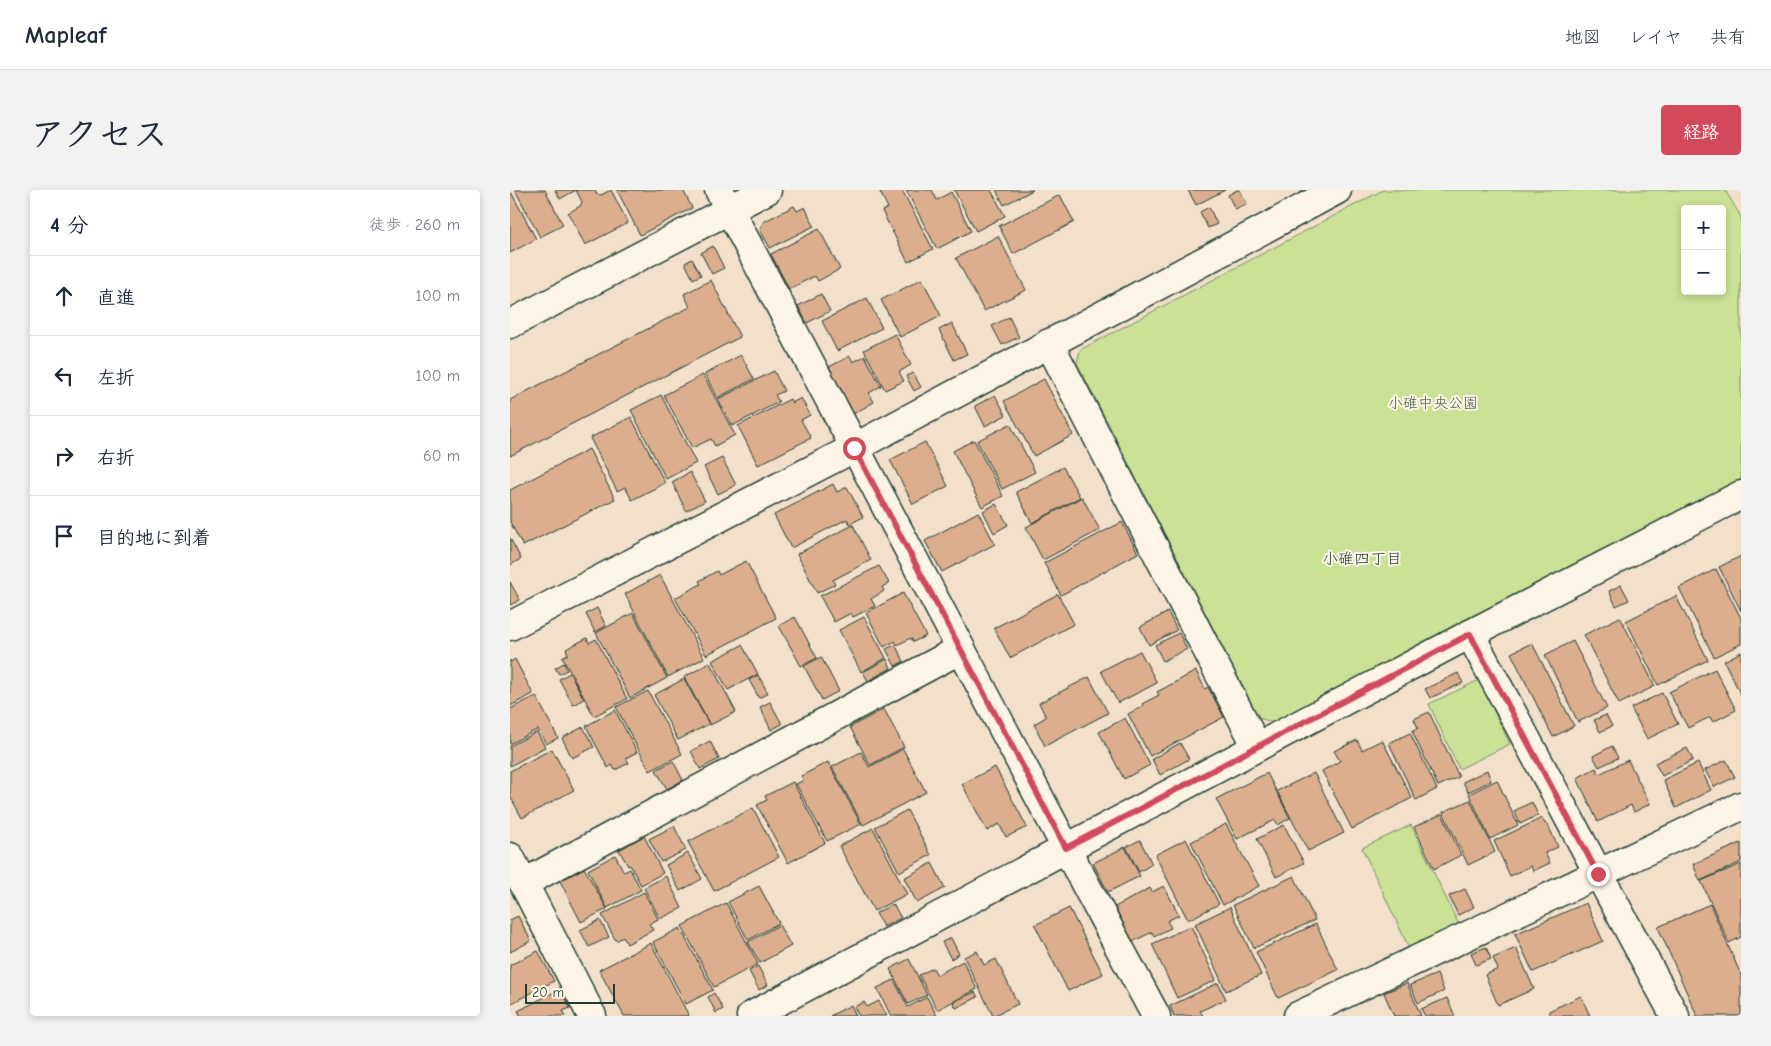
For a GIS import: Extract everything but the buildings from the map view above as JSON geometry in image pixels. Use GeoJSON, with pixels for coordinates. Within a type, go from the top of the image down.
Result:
{"type":"FeatureCollection","features":[{"type":"Feature","properties":{"kind":"street"},"geometry":{"type":"LineString","coordinates":[[510,324],[724,200],[767,190]]}},
{"type":"Feature","properties":{"kind":"street"},"geometry":{"type":"LineString","coordinates":[[510,626],[854,448],[1049,342],[1337,190]]}},
{"type":"Feature","properties":{"kind":"street"},"geometry":{"type":"LineString","coordinates":[[724,200],[1156,1016]]}},
{"type":"Feature","properties":{"kind":"street"},"geometry":{"type":"LineString","coordinates":[[1049,342],[1257,747]]}},
{"type":"Feature","properties":{"kind":"street"},"geometry":{"type":"LineString","coordinates":[[751,1016],[1470,634],[1741,495]]}},
{"type":"Feature","properties":{"kind":"street"},"geometry":{"type":"LineString","coordinates":[[1470,634],[1675,1016]]}},
{"type":"Feature","properties":{"kind":"street"},"geometry":{"type":"LineString","coordinates":[[524,883],[961,649]]}},
{"type":"Feature","properties":{"kind":"street"},"geometry":{"type":"LineString","coordinates":[[1298,1016],[1741,806]]}},
{"type":"Feature","properties":{"kind":"street"},"geometry":{"type":"LineString","coordinates":[[510,857],[592,1016]]}},
{"type":"Feature","properties":{"kind":"green space","name":"小碓中央公園"},"geometry":{"type":"Polygon","coordinates":[[[1383,190],[1725,190],[1741,217],[1741,482],[1274,723],[1259,718],[1077,363],[1080,350],[1383,190]]]}},
{"type":"Feature","properties":{"kind":"green space"},"geometry":{"type":"Polygon","coordinates":[[[1479,680],[1510,744],[1459,769],[1429,704],[1479,680]]]}},
{"type":"Feature","properties":{"kind":"green space"},"geometry":{"type":"Polygon","coordinates":[[[1411,825],[1459,925],[1409,948],[1362,848],[1411,825]]]}},
{"type":"Feature","properties":{"kind":"district","name":"小碓四丁目"},"geometry":{"type":"Point","coordinates":[1362,558]}},
{"type":"Feature","properties":{"kind":"route"},"geometry":{"type":"LineString","coordinates":[[854,448],[1066,848],[1470,634],[1598,874]]}}]}
